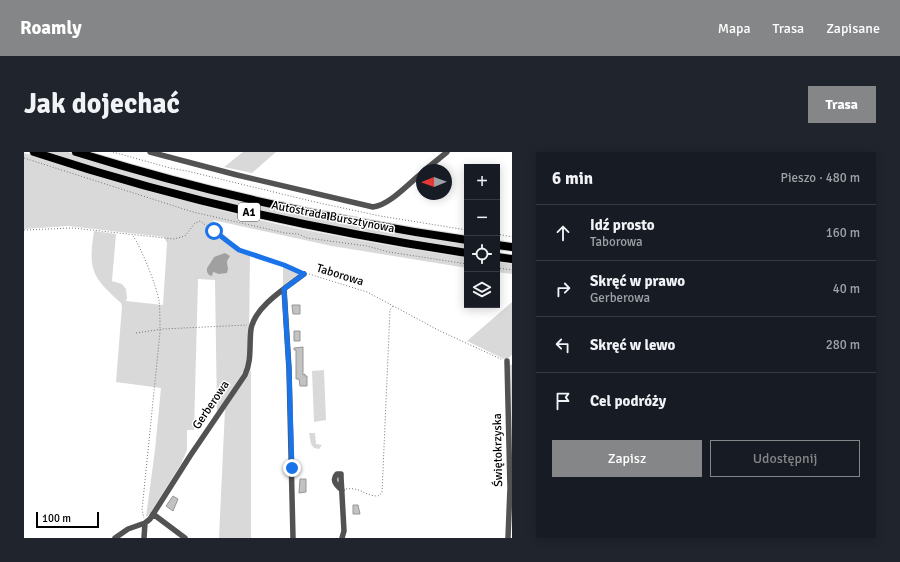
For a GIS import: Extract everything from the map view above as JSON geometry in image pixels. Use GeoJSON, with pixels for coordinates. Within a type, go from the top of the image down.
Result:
{"type":"FeatureCollection","features":[{"type":"Feature","properties":{"kind":"highway","name":"Autostrada Bursztynowa"},"geometry":{"type":"LineString","coordinates":[[34,152],[162,190],[265,216],[381,240],[464,253]]}},
{"type":"Feature","properties":{"kind":"highway","name":"Autostrada Bursztynowa"},"geometry":{"type":"LineString","coordinates":[[76,152],[188,184],[283,207],[386,227],[464,240]]}},
{"type":"Feature","properties":{"kind":"highway"},"geometry":{"type":"LineString","coordinates":[[500,245],[512,247]]}},
{"type":"Feature","properties":{"kind":"highway"},"geometry":{"type":"LineString","coordinates":[[500,257],[512,259]]}},
{"type":"Feature","properties":{"kind":"street"},"geometry":{"type":"LineString","coordinates":[[150,152],[368,207],[380,206],[387,202],[416,178]]}},
{"type":"Feature","properties":{"kind":"street"},"geometry":{"type":"LineString","coordinates":[[432,164],[447,152]]}},
{"type":"Feature","properties":{"kind":"street","name":"Gerberowa"},"geometry":{"type":"LineString","coordinates":[[115,538],[122,536],[150,519],[190,456],[245,375],[249,362],[252,325],[257,316],[269,301],[304,274]]}},
{"type":"Feature","properties":{"kind":"street"},"geometry":{"type":"LineString","coordinates":[[284,289],[290,376],[293,538]]}},
{"type":"Feature","properties":{"kind":"street","name":"Świętokrzyska"},"geometry":{"type":"LineString","coordinates":[[507,361],[510,488],[508,538]]}},
{"type":"Feature","properties":{"kind":"street"},"geometry":{"type":"LineString","coordinates":[[342,490],[344,531],[342,538]]}},
{"type":"Feature","properties":{"kind":"street"},"geometry":{"type":"LineString","coordinates":[[153,514],[185,538]]}},
{"type":"Feature","properties":{"kind":"street"},"geometry":{"type":"LineString","coordinates":[[144,538],[146,522]]}},
{"type":"Feature","properties":{"kind":"path"},"geometry":{"type":"LineString","coordinates":[[113,152],[170,168],[202,174],[315,202],[393,218],[464,230]]}},
{"type":"Feature","properties":{"kind":"path"},"geometry":{"type":"LineString","coordinates":[[24,158],[171,206],[251,226],[298,234],[307,238],[367,246],[389,252],[464,264]]}},
{"type":"Feature","properties":{"kind":"path","name":"Taborowa"},"geometry":{"type":"LineString","coordinates":[[24,230],[73,228],[174,239],[185,236],[195,223],[200,221],[239,250],[284,265],[304,274],[366,292],[482,351],[507,361]]}},
{"type":"Feature","properties":{"kind":"path"},"geometry":{"type":"LineString","coordinates":[[132,235],[138,242],[156,290],[159,308],[160,330],[142,510],[146,522]]}},
{"type":"Feature","properties":{"kind":"path"},"geometry":{"type":"LineString","coordinates":[[500,235],[512,237]]}},
{"type":"Feature","properties":{"kind":"path"},"geometry":{"type":"LineString","coordinates":[[500,268],[512,270]]}},
{"type":"Feature","properties":{"kind":"path"},"geometry":{"type":"LineString","coordinates":[[342,490],[354,488],[372,496],[378,496],[382,493],[390,310],[393,306]]}},
{"type":"Feature","properties":{"kind":"path"},"geometry":{"type":"LineString","coordinates":[[136,334],[160,330],[252,325]]}},
{"type":"Feature","properties":{"kind":"shaded area"},"geometry":{"type":"Polygon","coordinates":[[[43,152],[68,152],[141,174],[464,242],[464,250],[322,225],[189,195],[43,152]]]}},
{"type":"Feature","properties":{"kind":"shaded area"},"geometry":{"type":"Polygon","coordinates":[[[243,152],[276,152],[252,173],[224,167],[243,152]]]}},
{"type":"Feature","properties":{"kind":"shaded area"},"geometry":{"type":"Polygon","coordinates":[[[24,153],[188,202],[243,216],[327,234],[464,258],[464,268],[332,246],[213,220],[229,239],[250,253],[249,341],[246,368],[217,412],[215,280],[198,279],[194,430],[187,430],[187,450],[181,464],[149,515],[146,517],[155,450],[161,388],[116,382],[122,306],[121,303],[98,279],[94,272],[92,264],[92,244],[94,231],[116,234],[112,281],[122,284],[126,289],[126,301],[163,305],[167,243],[164,237],[68,226],[24,229],[24,153]],[[220,256],[214,257],[207,268],[216,273],[228,269],[227,261],[220,256]]]}},
{"type":"Feature","properties":{"kind":"shaded area"},"geometry":{"type":"Polygon","coordinates":[[[225,253],[230,256],[227,261],[227,273],[219,274],[213,272],[212,276],[209,275],[207,268],[214,257],[225,253]]]}},
{"type":"Feature","properties":{"kind":"shaded area"},"geometry":{"type":"Polygon","coordinates":[[[500,262],[512,264],[512,274],[500,272],[500,262]]]}},
{"type":"Feature","properties":{"kind":"shaded area"},"geometry":{"type":"Polygon","coordinates":[[[283,266],[301,274],[283,287],[283,266]]]}},
{"type":"Feature","properties":{"kind":"shaded area"},"geometry":{"type":"Polygon","coordinates":[[[512,302],[512,355],[506,360],[467,341],[512,302]]]}},
{"type":"Feature","properties":{"kind":"shaded area"},"geometry":{"type":"Polygon","coordinates":[[[509,364],[512,365],[512,473],[509,364]]]}},
{"type":"Feature","properties":{"kind":"shaded area"},"geometry":{"type":"Polygon","coordinates":[[[251,370],[251,538],[219,538],[225,409],[251,370]]]}},
{"type":"Feature","properties":{"kind":"shaded area"},"geometry":{"type":"Polygon","coordinates":[[[324,370],[326,420],[314,422],[312,371],[324,370]]]}},
{"type":"Feature","properties":{"kind":"shaded area"},"geometry":{"type":"Polygon","coordinates":[[[309,433],[315,433],[316,444],[322,445],[319,449],[314,448],[311,444],[309,433]]]}},
{"type":"Feature","properties":{"kind":"building"},"geometry":{"type":"Polygon","coordinates":[[[292,305],[300,305],[300,314],[293,314],[292,305]]]}},
{"type":"Feature","properties":{"kind":"building"},"geometry":{"type":"Polygon","coordinates":[[[294,331],[300,331],[300,341],[294,341],[294,331]]]}},
{"type":"Feature","properties":{"kind":"building"},"geometry":{"type":"Polygon","coordinates":[[[303,347],[303,375],[305,374],[305,376],[307,376],[307,386],[300,386],[299,379],[296,379],[296,350],[294,350],[294,348],[303,347]]]}},
{"type":"Feature","properties":{"kind":"building"},"geometry":{"type":"Polygon","coordinates":[[[300,479],[306,479],[306,492],[299,493],[300,479]]]}},
{"type":"Feature","properties":{"kind":"building"},"geometry":{"type":"Polygon","coordinates":[[[173,496],[178,499],[173,511],[166,506],[173,496]]]}},
{"type":"Feature","properties":{"kind":"building"},"geometry":{"type":"Polygon","coordinates":[[[353,505],[358,505],[360,514],[353,514],[353,505]]]}},
{"type":"Feature","properties":{"kind":"route"},"geometry":{"type":"LineString","coordinates":[[214,231],[239,250],[284,265],[304,274],[284,289],[289,369],[292,468]]}}]}
